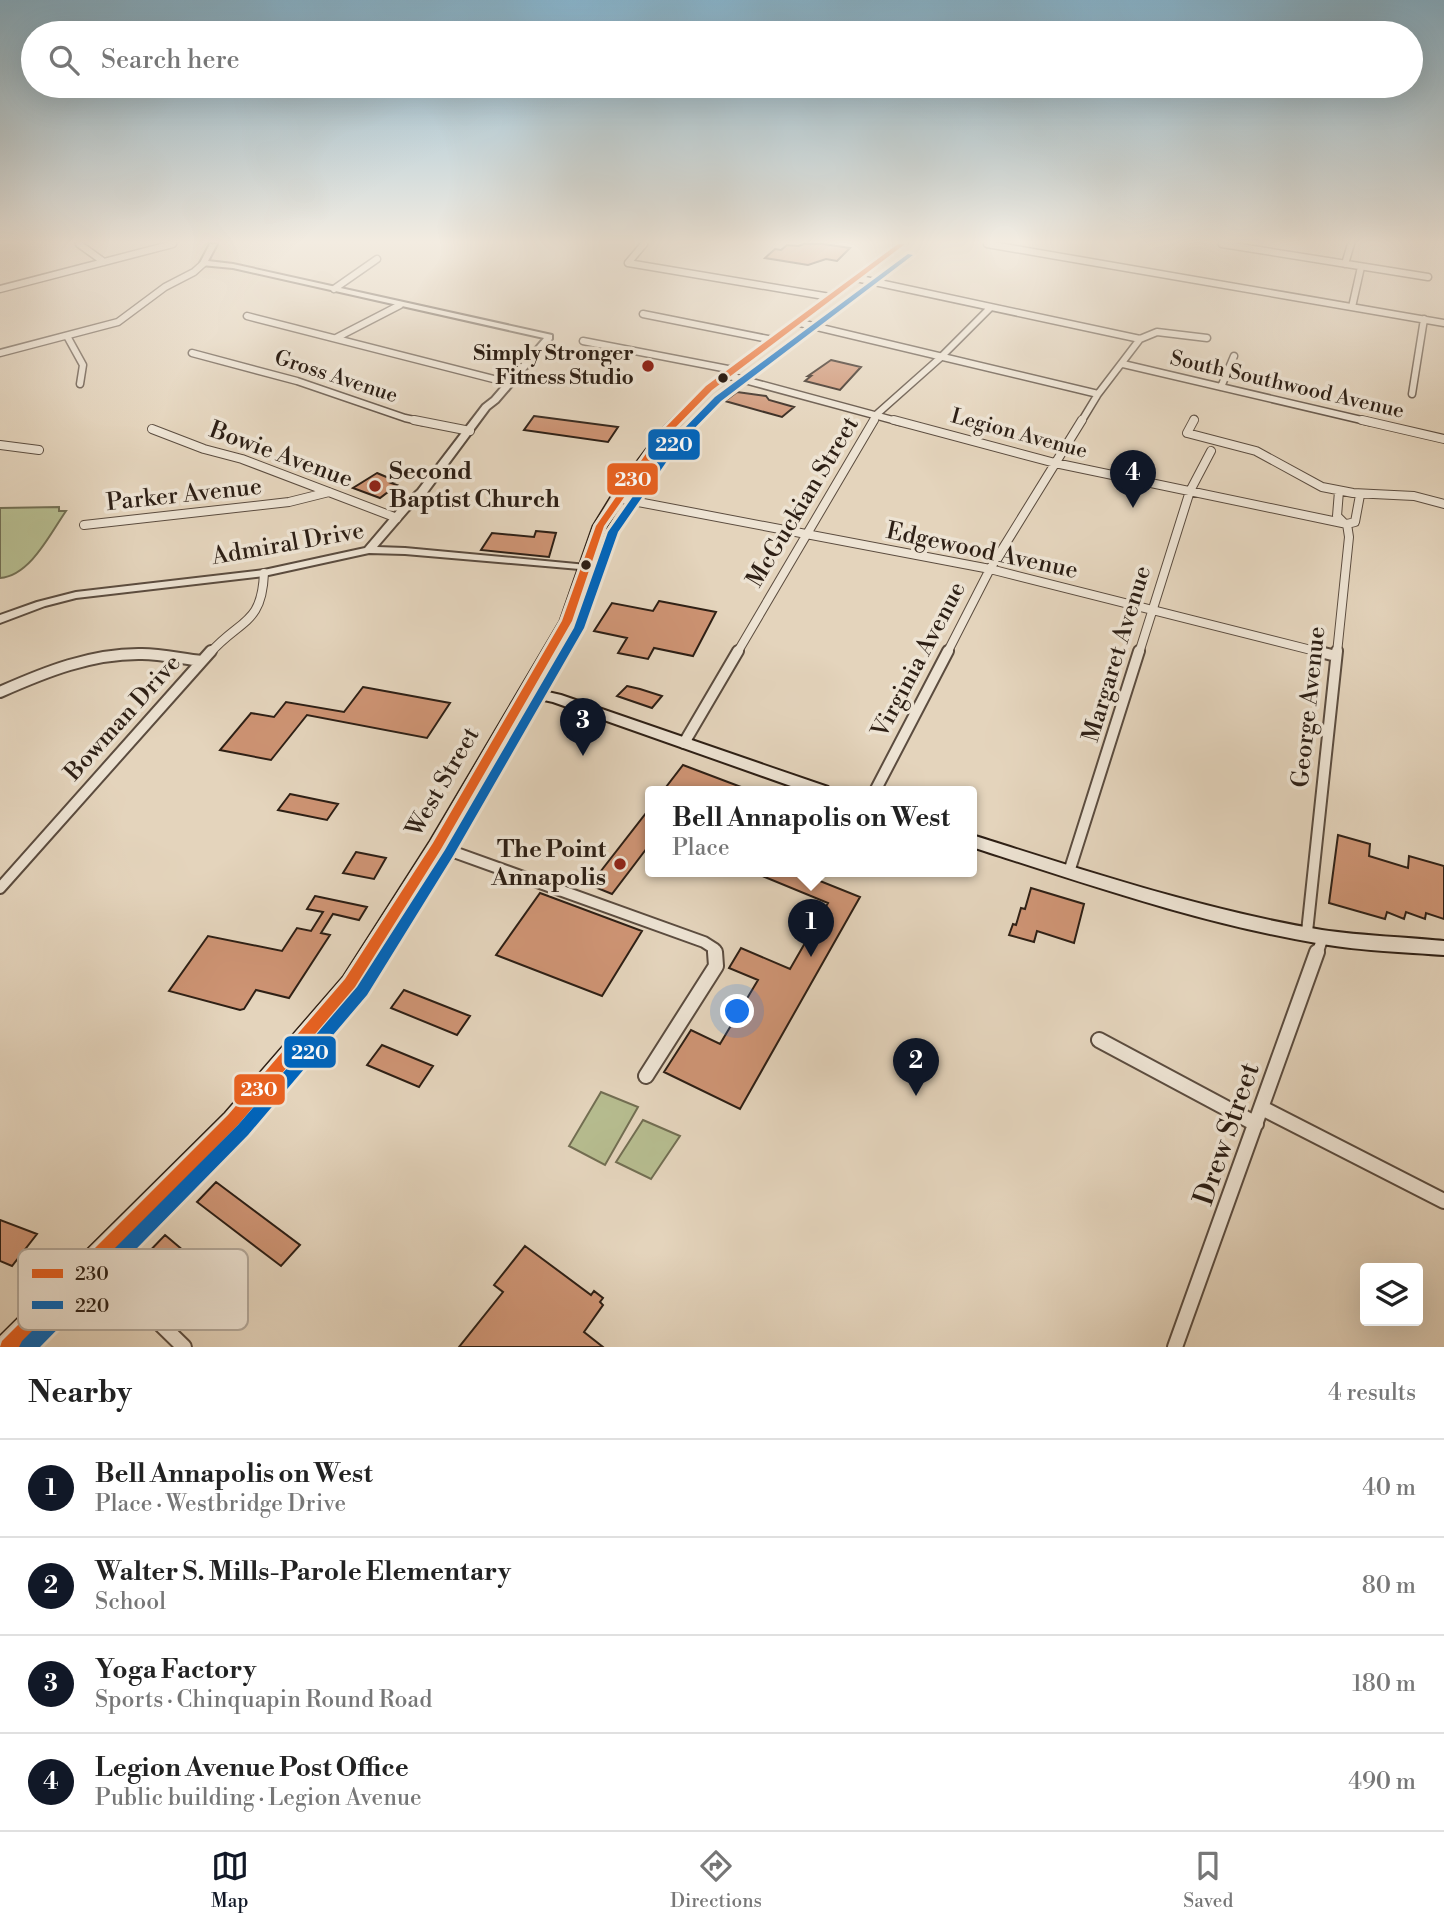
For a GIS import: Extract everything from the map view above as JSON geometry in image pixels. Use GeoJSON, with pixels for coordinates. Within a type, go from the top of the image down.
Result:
{"type":"FeatureCollection","features":[{"type":"Feature","properties":{"kind":"main road","name":"West Street"},"geometry":{"type":"LineString","coordinates":[[106,1249],[233,1120],[305,1039],[350,983],[437,846],[567,621],[600,526],[664,434],[692,404],[729,372],[817,307]]}},
{"type":"Feature","properties":{"kind":"main road"},"geometry":{"type":"LineString","coordinates":[[526,692],[556,698],[808,786]]}},
{"type":"Feature","properties":{"kind":"main road"},"geometry":{"type":"LineString","coordinates":[[977,843],[1206,912],[1315,934],[1444,948]]}},
{"type":"Feature","properties":{"kind":"main road","name":"West Street"},"geometry":{"type":"LineString","coordinates":[[8,1347],[25,1330]]}},
{"type":"Feature","properties":{"kind":"street"},"geometry":{"type":"LineString","coordinates":[[0,353],[118,322],[138,307]]}},
{"type":"Feature","properties":{"kind":"street"},"geometry":{"type":"LineString","coordinates":[[336,338],[395,307]]}},
{"type":"Feature","properties":{"kind":"street"},"geometry":{"type":"LineString","coordinates":[[369,550],[484,412],[492,408],[495,400],[549,337],[413,307]]}},
{"type":"Feature","properties":{"kind":"street","name":"South Southwood Avenue"},"geometry":{"type":"LineString","coordinates":[[985,307],[1140,339]]}},
{"type":"Feature","properties":{"kind":"street"},"geometry":{"type":"LineString","coordinates":[[1352,307],[1444,323]]}},
{"type":"Feature","properties":{"kind":"street","name":"McGuckian Street"},"geometry":{"type":"LineString","coordinates":[[684,743],[877,414],[940,358],[990,308]]}},
{"type":"Feature","properties":{"kind":"street"},"geometry":{"type":"LineString","coordinates":[[643,314],[773,340]]}},
{"type":"Feature","properties":{"kind":"street"},"geometry":{"type":"LineString","coordinates":[[247,316],[509,383]]}},
{"type":"Feature","properties":{"kind":"street"},"geometry":{"type":"LineString","coordinates":[[1412,394],[1424,319]]}},
{"type":"Feature","properties":{"kind":"street"},"geometry":{"type":"LineString","coordinates":[[796,322],[1098,394]]}},
{"type":"Feature","properties":{"kind":"street"},"geometry":{"type":"LineString","coordinates":[[1140,339],[1157,332],[1207,338]]}},
{"type":"Feature","properties":{"kind":"street"},"geometry":{"type":"LineString","coordinates":[[68,337],[83,365],[80,384]]}},
{"type":"Feature","properties":{"kind":"street","name":"Virginia Avenue"},"geometry":{"type":"LineString","coordinates":[[878,786],[990,569],[1098,394],[1140,339]]}},
{"type":"Feature","properties":{"kind":"street","name":"Legion Avenue"},"geometry":{"type":"LineString","coordinates":[[583,341],[729,372],[1055,463],[1345,523]]}},
{"type":"Feature","properties":{"kind":"street","name":"Gross Avenue"},"geometry":{"type":"LineString","coordinates":[[192,354],[296,382],[405,418],[470,431]]}},
{"type":"Feature","properties":{"kind":"street"},"geometry":{"type":"LineString","coordinates":[[1221,387],[1234,356]]}},
{"type":"Feature","properties":{"kind":"street","name":"South Southwood Avenue"},"geometry":{"type":"LineString","coordinates":[[1123,364],[1444,439]]}},
{"type":"Feature","properties":{"kind":"street"},"geometry":{"type":"LineString","coordinates":[[1194,419],[1188,433],[1264,454],[1310,483],[1360,495],[1413,494],[1444,504]]}},
{"type":"Feature","properties":{"kind":"street","name":"Bowie Avenue"},"geometry":{"type":"LineString","coordinates":[[152,429],[329,492],[400,513]]}},
{"type":"Feature","properties":{"kind":"street"},"geometry":{"type":"LineString","coordinates":[[0,445],[39,450]]}},
{"type":"Feature","properties":{"kind":"street","name":"Margaret Avenue"},"geometry":{"type":"LineString","coordinates":[[1069,872],[1190,491],[1211,451]]}},
{"type":"Feature","properties":{"kind":"street"},"geometry":{"type":"LineString","coordinates":[[1339,491],[1337,516],[1345,523]]}},
{"type":"Feature","properties":{"kind":"street","name":"Parker Avenue"},"geometry":{"type":"LineString","coordinates":[[83,525],[277,504],[329,492]]}},
{"type":"Feature","properties":{"kind":"street","name":"George Avenue"},"geometry":{"type":"LineString","coordinates":[[1315,934],[1336,656],[1349,537],[1345,523],[1356,522],[1360,495]]}},
{"type":"Feature","properties":{"kind":"street","name":"Edgewood Avenue"},"geometry":{"type":"LineString","coordinates":[[617,498],[990,569],[1336,656]]}},
{"type":"Feature","properties":{"kind":"street","name":"Admiral Drive"},"geometry":{"type":"LineString","coordinates":[[0,620],[41,604],[76,595],[264,573],[369,550],[586,568]]}},
{"type":"Feature","properties":{"kind":"street","name":"Bowman Drive"},"geometry":{"type":"LineString","coordinates":[[0,888],[202,661],[258,608],[263,598],[264,573]]}},
{"type":"Feature","properties":{"kind":"street"},"geometry":{"type":"LineString","coordinates":[[0,692],[37,675],[93,659],[143,654],[202,661]]}},
{"type":"Feature","properties":{"kind":"street"},"geometry":{"type":"LineString","coordinates":[[437,846],[617,909],[704,942],[715,949],[716,966],[646,1076]]}},
{"type":"Feature","properties":{"kind":"street","name":"Drew Street"},"geometry":{"type":"LineString","coordinates":[[1175,1347],[1262,1108],[1315,934]]}},
{"type":"Feature","properties":{"kind":"street"},"geometry":{"type":"LineString","coordinates":[[1099,1040],[1256,1124]]}},
{"type":"Feature","properties":{"kind":"street"},"geometry":{"type":"LineString","coordinates":[[1262,1108],[1444,1201]]}},
{"type":"Feature","properties":{"kind":"street"},"geometry":{"type":"LineString","coordinates":[[167,1330],[184,1347]]}},
{"type":"Feature","properties":{"kind":"green space"},"geometry":{"type":"Polygon","coordinates":[[[59,507],[59,511],[66,511],[30,562],[21,570],[0,578],[0,508],[59,507]]]}},
{"type":"Feature","properties":{"kind":"green space"},"geometry":{"type":"Polygon","coordinates":[[[601,1092],[638,1107],[605,1165],[569,1146],[601,1092]]]}},
{"type":"Feature","properties":{"kind":"green space"},"geometry":{"type":"Polygon","coordinates":[[[643,1120],[680,1136],[651,1179],[616,1162],[643,1120]]]}},
{"type":"Feature","properties":{"kind":"building"},"geometry":{"type":"Polygon","coordinates":[[[831,360],[861,367],[840,390],[805,381],[811,376],[808,376],[831,360]]]}},
{"type":"Feature","properties":{"kind":"building"},"geometry":{"type":"Polygon","coordinates":[[[737,392],[766,396],[769,400],[794,407],[782,417],[725,401],[737,392]]]}},
{"type":"Feature","properties":{"kind":"building"},"geometry":{"type":"Polygon","coordinates":[[[534,416],[618,427],[608,442],[524,430],[534,416]]]}},
{"type":"Feature","properties":{"kind":"building","name":"Second Baptist Church"},"geometry":{"type":"Polygon","coordinates":[[[377,473],[396,481],[391,483],[397,485],[380,498],[353,488],[377,473]]]}},
{"type":"Feature","properties":{"kind":"building"},"geometry":{"type":"Polygon","coordinates":[[[536,531],[556,533],[549,557],[481,550],[492,533],[534,537],[536,531]]]}},
{"type":"Feature","properties":{"kind":"building"},"geometry":{"type":"Polygon","coordinates":[[[659,601],[716,612],[693,656],[654,648],[648,659],[618,653],[627,638],[594,631],[612,603],[653,611],[659,601]]]}},
{"type":"Feature","properties":{"kind":"building"},"geometry":{"type":"Polygon","coordinates":[[[627,686],[662,696],[652,708],[617,696],[627,686]]]}},
{"type":"Feature","properties":{"kind":"building"},"geometry":{"type":"Polygon","coordinates":[[[363,687],[450,703],[427,738],[307,715],[271,760],[220,750],[251,713],[274,717],[286,702],[344,712],[363,687]]]}},
{"type":"Feature","properties":{"kind":"building","name":"The Point Annapolis"},"geometry":{"type":"Polygon","coordinates":[[[683,765],[738,786],[667,786],[683,765]]]}},
{"type":"Feature","properties":{"kind":"building"},"geometry":{"type":"Polygon","coordinates":[[[290,794],[338,804],[327,820],[278,810],[290,794]]]}},
{"type":"Feature","properties":{"kind":"building","name":"The Point Annapolis"},"geometry":{"type":"Polygon","coordinates":[[[645,814],[645,851],[612,894],[590,885],[645,814]]]}},
{"type":"Feature","properties":{"kind":"building"},"geometry":{"type":"Polygon","coordinates":[[[1338,835],[1370,844],[1369,856],[1408,868],[1409,856],[1444,866],[1444,919],[1426,913],[1425,919],[1406,912],[1404,919],[1387,912],[1385,919],[1329,903],[1338,835]]]}},
{"type":"Feature","properties":{"kind":"building"},"geometry":{"type":"Polygon","coordinates":[[[356,852],[386,858],[374,879],[343,873],[356,852]]]}},
{"type":"Feature","properties":{"kind":"building"},"geometry":{"type":"Polygon","coordinates":[[[765,877],[810,877],[860,897],[740,1109],[664,1072],[691,1030],[720,1044],[758,980],[729,968],[741,948],[790,969],[828,903],[765,877]]]}},
{"type":"Feature","properties":{"kind":"building"},"geometry":{"type":"Polygon","coordinates":[[[1031,888],[1084,904],[1074,943],[1037,931],[1034,942],[1009,935],[1013,924],[1016,925],[1021,908],[1025,909],[1031,888]]]}},
{"type":"Feature","properties":{"kind":"building"},"geometry":{"type":"Polygon","coordinates":[[[540,893],[642,931],[602,996],[496,955],[540,893]]]}},
{"type":"Feature","properties":{"kind":"building"},"geometry":{"type":"Polygon","coordinates":[[[315,896],[367,907],[359,920],[333,914],[321,933],[330,935],[289,998],[256,990],[244,1009],[240,1010],[169,991],[208,936],[282,951],[297,928],[311,931],[323,912],[307,909],[315,896]]]}},
{"type":"Feature","properties":{"kind":"building"},"geometry":{"type":"Polygon","coordinates":[[[404,990],[470,1016],[457,1035],[391,1008],[404,990]]]}},
{"type":"Feature","properties":{"kind":"building"},"geometry":{"type":"Polygon","coordinates":[[[382,1045],[433,1066],[419,1087],[367,1065],[382,1045]]]}},
{"type":"Feature","properties":{"kind":"building"},"geometry":{"type":"Polygon","coordinates":[[[216,1182],[300,1245],[281,1266],[197,1202],[216,1182]]]}},
{"type":"Feature","properties":{"kind":"building"},"geometry":{"type":"Polygon","coordinates":[[[0,1220],[37,1234],[25,1249],[18,1249],[18,1258],[12,1266],[0,1261],[0,1220]]]}},
{"type":"Feature","properties":{"kind":"building"},"geometry":{"type":"Polygon","coordinates":[[[165,1235],[182,1249],[152,1249],[165,1235]]]}},
{"type":"Feature","properties":{"kind":"building"},"geometry":{"type":"Polygon","coordinates":[[[525,1246],[591,1295],[594,1291],[603,1298],[600,1302],[603,1305],[584,1332],[603,1347],[459,1347],[503,1292],[494,1285],[525,1246]]]}},
{"type":"Feature","properties":{"kind":"transit line","name":"230"},"geometry":{"type":"LineString","coordinates":[[105,1249],[233,1120],[350,983],[437,846],[567,621],[600,526],[664,434],[709,388],[818,307]]}},
{"type":"Feature","properties":{"kind":"transit line","name":"220"},"geometry":{"type":"LineString","coordinates":[[125,1249],[243,1130],[362,991],[449,853],[579,628],[613,532],[675,443],[718,399],[841,307]]}},
{"type":"Feature","properties":{"kind":"transit line","name":"230"},"geometry":{"type":"LineString","coordinates":[[8,1347],[25,1330]]}},
{"type":"Feature","properties":{"kind":"transit line","name":"220"},"geometry":{"type":"LineString","coordinates":[[28,1347],[45,1330]]}},
{"type":"Feature","properties":{"kind":"place","name":"Simply Stronger Fitness Studio"},"geometry":{"type":"Point","coordinates":[648,366]}},
{"type":"Feature","properties":{"kind":"place","name":"Second Baptist Church"},"geometry":{"type":"Point","coordinates":[375,486]}},
{"type":"Feature","properties":{"kind":"place","name":"Legion Avenue Post Office"},"geometry":{"type":"Point","coordinates":[1133,508]}},
{"type":"Feature","properties":{"kind":"place","name":"Yoga Factory"},"geometry":{"type":"Point","coordinates":[583,756]}},
{"type":"Feature","properties":{"kind":"place","name":"The Point Annapolis"},"geometry":{"type":"Point","coordinates":[620,864]}},
{"type":"Feature","properties":{"kind":"place","name":"Bell Annapolis on West"},"geometry":{"type":"Point","coordinates":[811,957]}},
{"type":"Feature","properties":{"kind":"place","name":"Walter S. Mills-Parole Elementary"},"geometry":{"type":"Point","coordinates":[916,1096]}}]}
